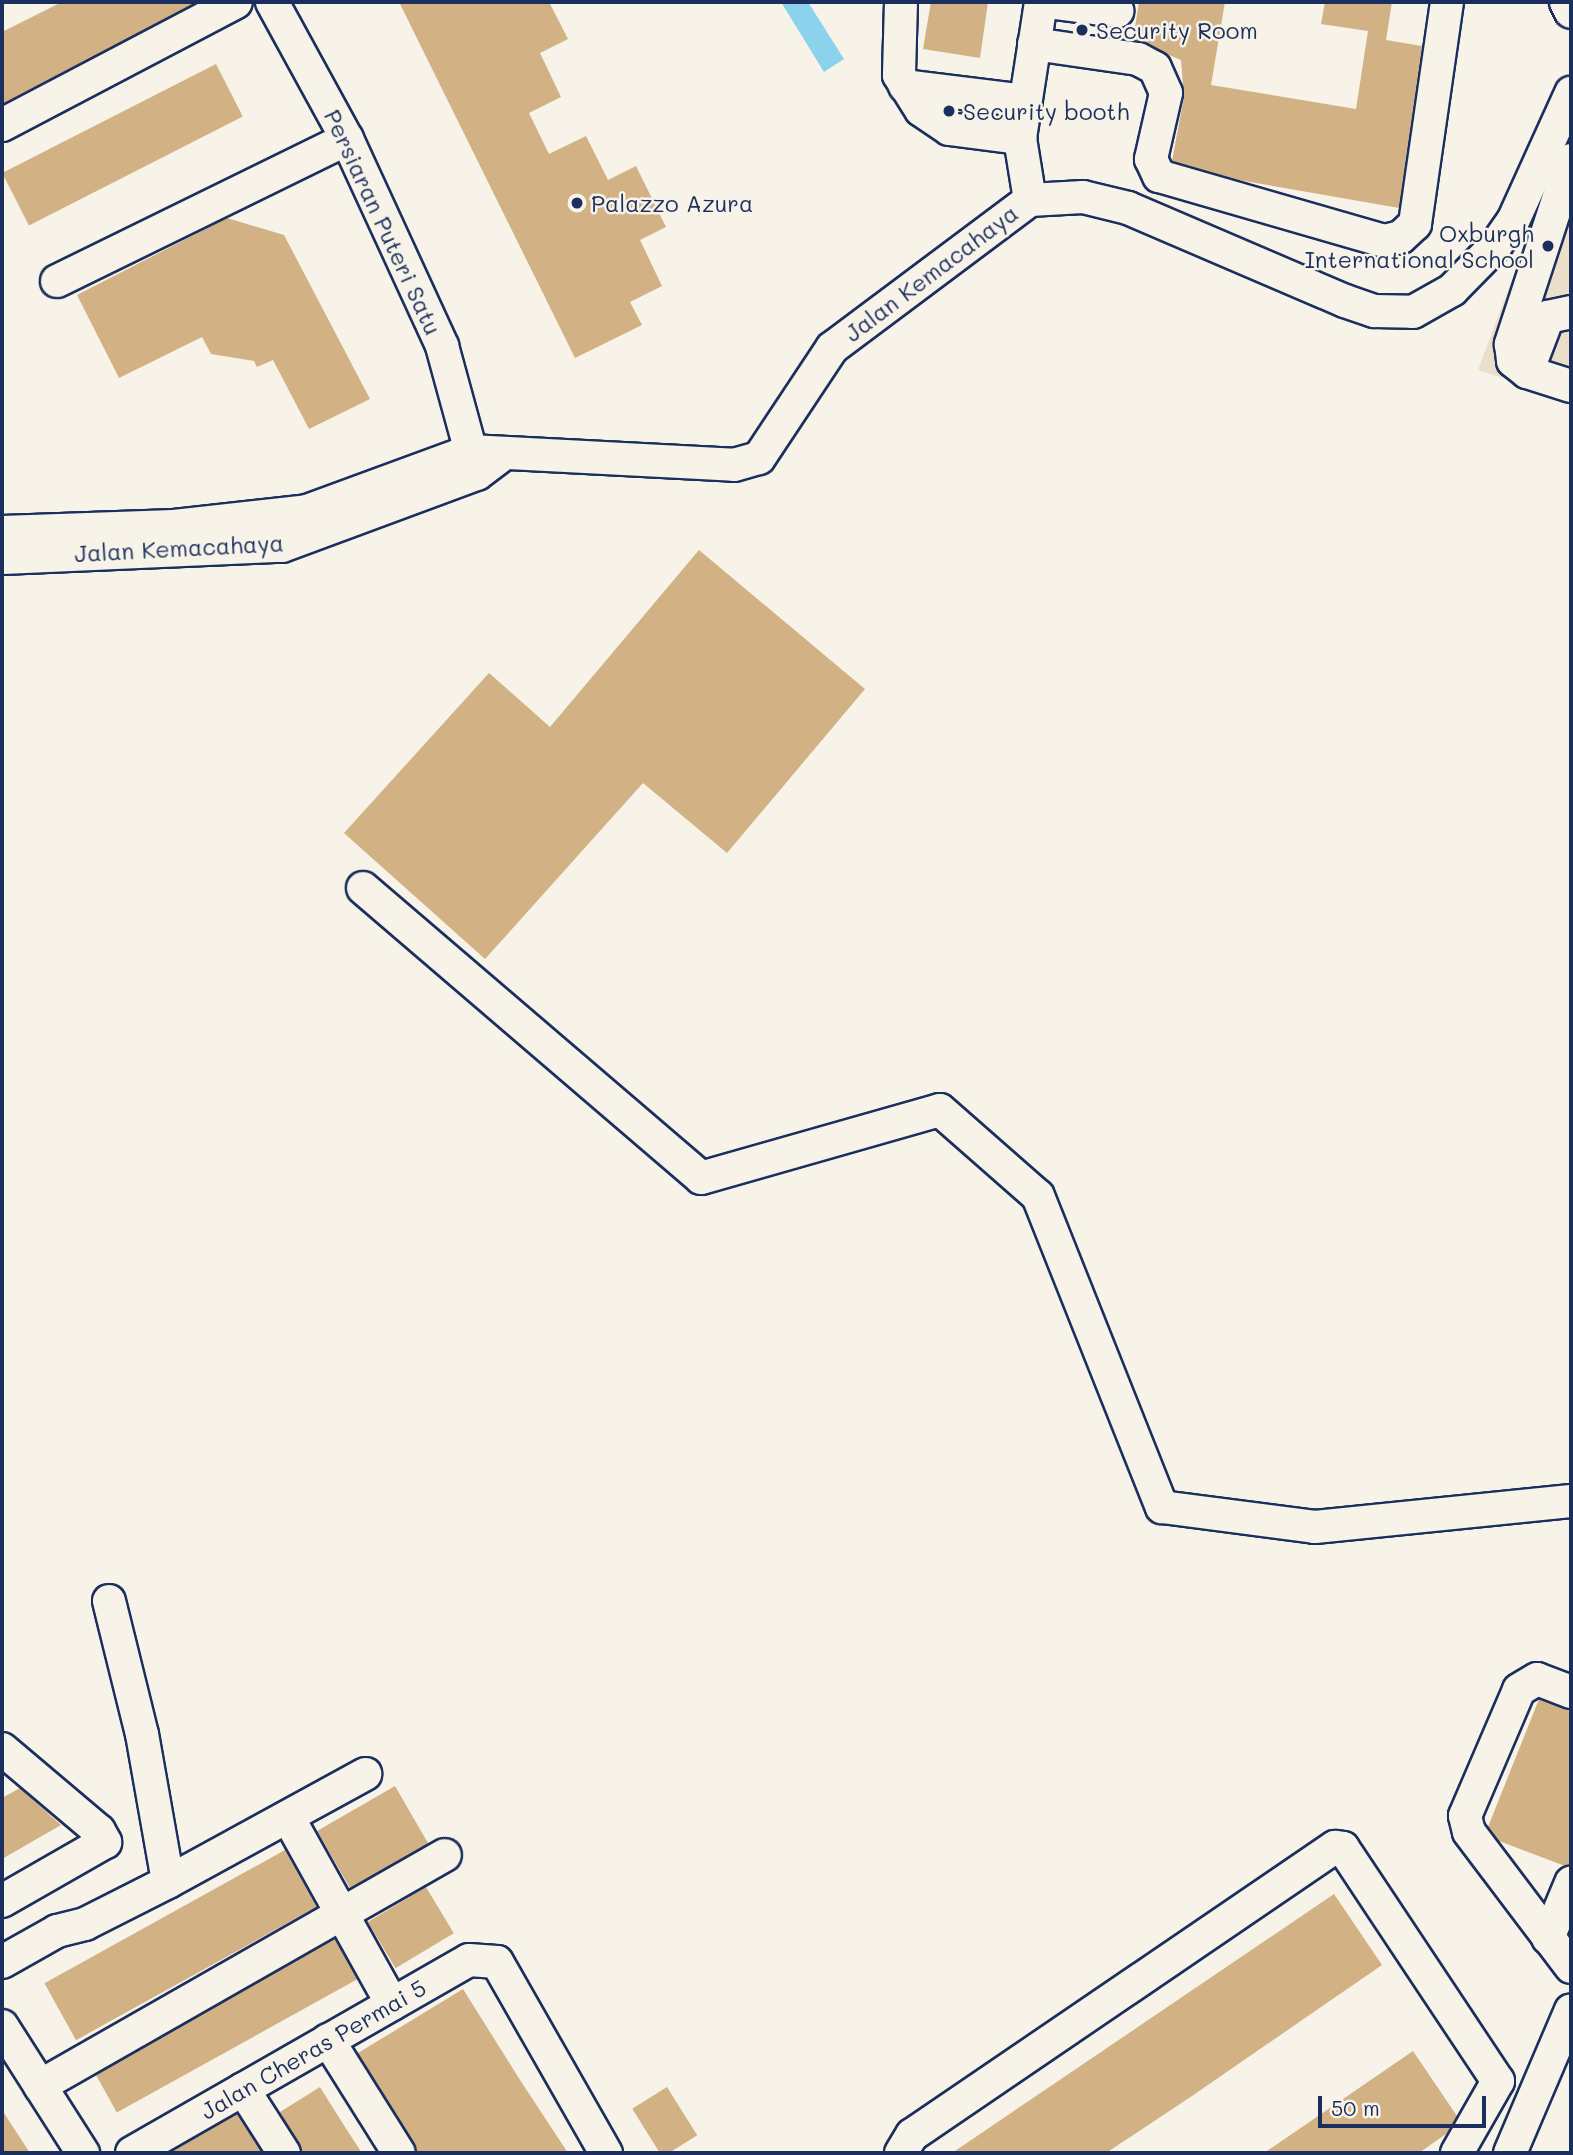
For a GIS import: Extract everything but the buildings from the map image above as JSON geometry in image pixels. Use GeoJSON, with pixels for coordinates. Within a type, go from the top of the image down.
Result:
{"type":"FeatureCollection","features":[{"type":"Feature","properties":{"kind":"street"},"geometry":{"type":"LineString","coordinates":[[2,125],[236,2]]}},
{"type":"Feature","properties":{"kind":"street","name":"Persiaran Puteri Satu"},"geometry":{"type":"LineString","coordinates":[[272,2],[347,139],[442,346],[473,463]]}},
{"type":"Feature","properties":{"kind":"street"},"geometry":{"type":"LineString","coordinates":[[901,2],[897,45],[905,86],[934,124],[1020,138]]}},
{"type":"Feature","properties":{"kind":"street"},"geometry":{"type":"LineString","coordinates":[[1030,200],[1020,138],[1041,2]]}},
{"type":"Feature","properties":{"kind":"street"},"geometry":{"type":"LineString","coordinates":[[1047,2],[1118,6],[1112,54]]}},
{"type":"Feature","properties":{"kind":"street"},"geometry":{"type":"LineString","coordinates":[[1034,44],[1112,54],[1155,68],[1166,93],[1151,159],[1159,176],[1384,241],[1401,237],[1415,224],[1447,2]]}},
{"type":"Feature","properties":{"kind":"street"},"geometry":{"type":"LineString","coordinates":[[1566,2],[1571,12]]}},
{"type":"Feature","properties":{"kind":"street"},"geometry":{"type":"LineString","coordinates":[[905,86],[1025,101]]}},
{"type":"Feature","properties":{"kind":"street","name":"Jalan Kemacahaya"},"geometry":{"type":"LineString","coordinates":[[2,532],[174,526],[307,512],[504,453],[734,465],[759,458],[832,348],[1030,200],[1083,197],[1128,208],[1345,301],[1374,311],[1413,312],[1452,290],[1496,245],[1513,221],[1571,93]]}},
{"type":"Feature","properties":{"kind":"street"},"geometry":{"type":"LineString","coordinates":[[57,281],[347,139]]}},
{"type":"Feature","properties":{"kind":"street"},"geometry":{"type":"LineString","coordinates":[[1571,160],[1547,312],[1527,372],[1571,386]]}},
{"type":"Feature","properties":{"kind":"street","name":"Jalan Kemacahaya"},"geometry":{"type":"LineString","coordinates":[[2,558],[282,546],[473,463]]}},
{"type":"Feature","properties":{"kind":"street"},"geometry":{"type":"LineString","coordinates":[[363,888],[701,1178],[940,1110],[1038,1196],[1162,1507],[1315,1527],[1571,1501]]}},
{"type":"Feature","properties":{"kind":"street"},"geometry":{"type":"LineString","coordinates":[[109,1601],[142,1734],[167,1882]]}},
{"type":"Feature","properties":{"kind":"street"},"geometry":{"type":"LineString","coordinates":[[1571,1692],[1537,1679],[1520,1690],[1465,1816],[1469,1832],[1571,1967]]}},
{"type":"Feature","properties":{"kind":"street"},"geometry":{"type":"LineString","coordinates":[[2,1901],[105,1842],[99,1831],[8,1765]]}},
{"type":"Feature","properties":{"kind":"street"},"geometry":{"type":"LineString","coordinates":[[2,1962],[57,1931],[85,1924],[167,1882],[365,1774]]}},
{"type":"Feature","properties":{"kind":"street"},"geometry":{"type":"LineString","coordinates":[[288,1818],[392,2004]]}},
{"type":"Feature","properties":{"kind":"street"},"geometry":{"type":"LineString","coordinates":[[901,2153],[912,2135],[1335,1847],[1343,1849],[1498,2081],[1457,2153]]}},
{"type":"Feature","properties":{"kind":"street"},"geometry":{"type":"LineString","coordinates":[[40,2086],[445,1855]]}},
{"type":"Feature","properties":{"kind":"street"},"geometry":{"type":"LineString","coordinates":[[1548,1938],[1571,1883]]}},
{"type":"Feature","properties":{"kind":"street"},"geometry":{"type":"LineString","coordinates":[[2,1985],[66,1947],[85,1924]]}},
{"type":"Feature","properties":{"kind":"street","name":"Jalan Cheras Permai 5"},"geometry":{"type":"LineString","coordinates":[[135,2153],[469,1960],[497,1962],[606,2153]]}},
{"type":"Feature","properties":{"kind":"street"},"geometry":{"type":"LineString","coordinates":[[1510,2153],[1571,2010]]}},
{"type":"Feature","properties":{"kind":"street"},"geometry":{"type":"LineString","coordinates":[[2,2026],[83,2153]]}},
{"type":"Feature","properties":{"kind":"street"},"geometry":{"type":"LineString","coordinates":[[328,2040],[400,2153]]}},
{"type":"Feature","properties":{"kind":"street"},"geometry":{"type":"LineString","coordinates":[[243,2089],[284,2153]]}},
{"type":"Feature","properties":{"kind":"shaded area","name":"Oxburgh International School"},"geometry":{"type":"Polygon","coordinates":[[[1571,122],[1571,400],[1478,370],[1571,122]]]}},
{"type":"Feature","properties":{"kind":"water"},"geometry":{"type":"Polygon","coordinates":[[[781,2],[808,2],[844,59],[824,72],[781,2]]]}},
{"type":"Feature","properties":{"kind":"place","name":"Security Room"},"geometry":{"type":"Point","coordinates":[1082,30]}},
{"type":"Feature","properties":{"kind":"place","name":"Security booth"},"geometry":{"type":"Point","coordinates":[949,111]}},
{"type":"Feature","properties":{"kind":"place","name":"Palazzo Azura"},"geometry":{"type":"Point","coordinates":[577,203]}},
{"type":"Feature","properties":{"kind":"place","name":"Oxburgh International School"},"geometry":{"type":"Point","coordinates":[1548,246]}}]}
